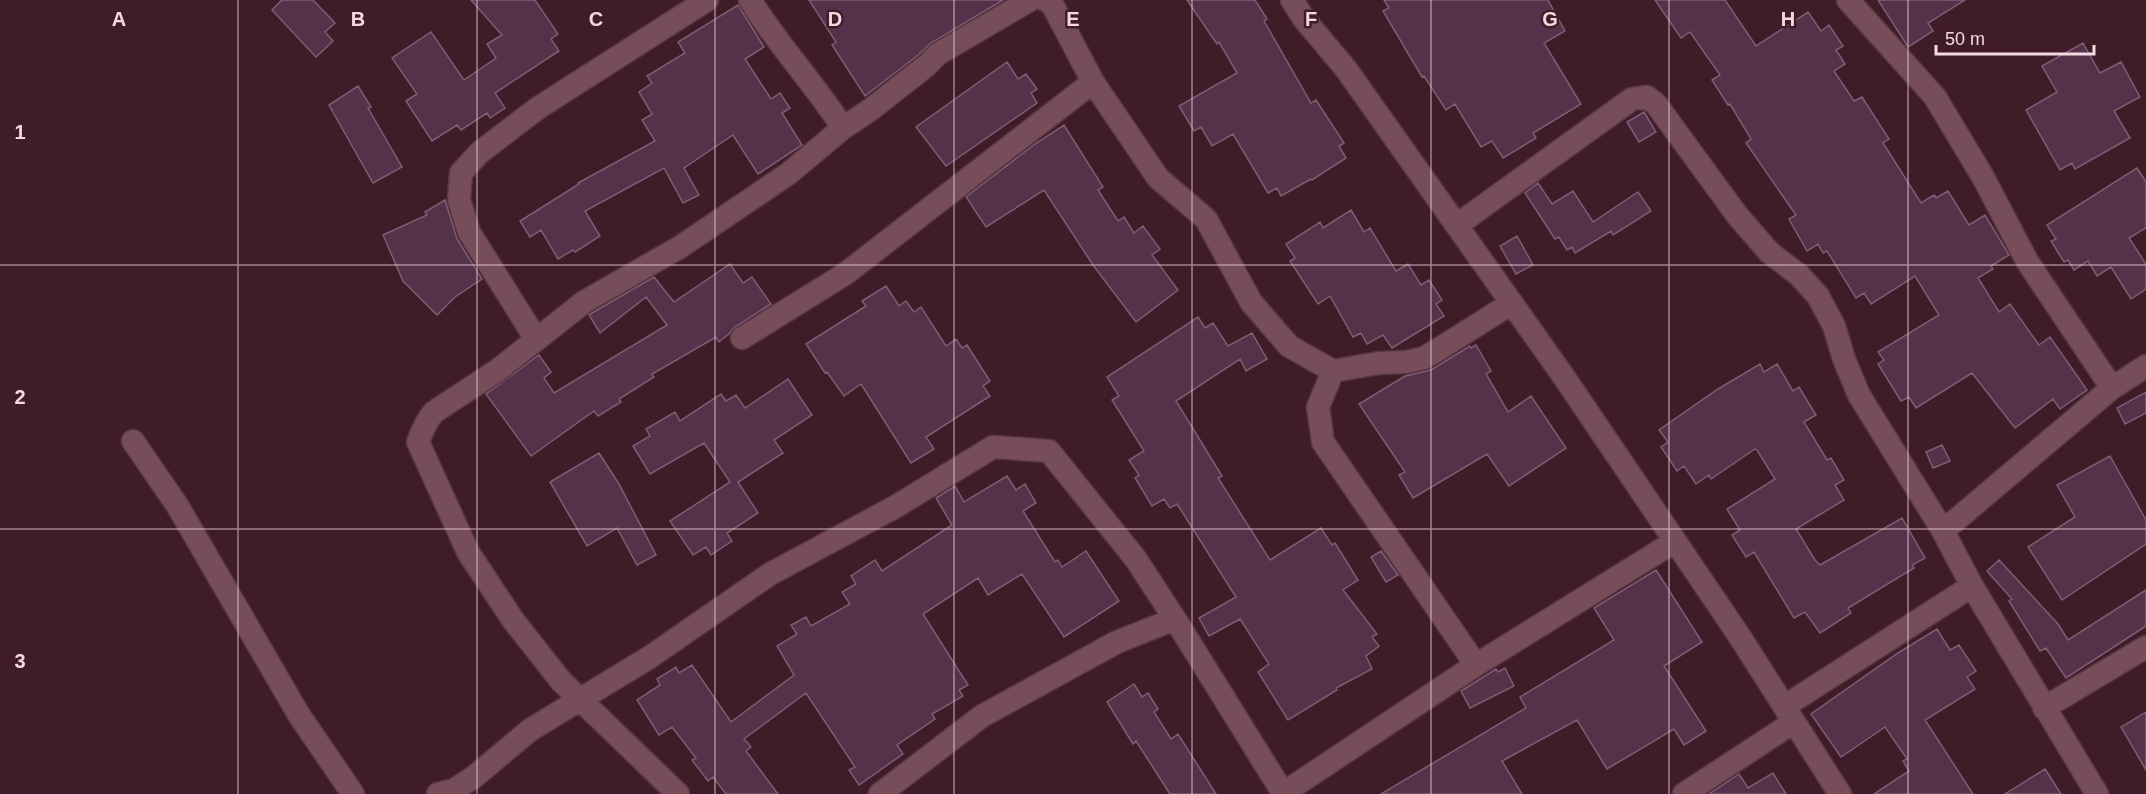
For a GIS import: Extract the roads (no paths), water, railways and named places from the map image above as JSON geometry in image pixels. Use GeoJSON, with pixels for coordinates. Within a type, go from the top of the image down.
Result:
{"type":"FeatureCollection","features":[{"type":"Feature","properties":{"kind":"street"},"geometry":{"type":"LineString","coordinates":[[536,339],[469,232],[459,200],[461,173],[478,153],[538,108],[707,0]]}},
{"type":"Feature","properties":{"kind":"street"},"geometry":{"type":"LineString","coordinates":[[750,0],[770,32],[817,89],[843,128]]}},
{"type":"Feature","properties":{"kind":"street"},"geometry":{"type":"LineString","coordinates":[[678,794],[561,681],[513,620],[468,552],[418,442],[427,420],[434,412],[498,370],[584,302],[680,248],[788,174],[843,128],[926,66],[938,54],[1030,0]]}},
{"type":"Feature","properties":{"kind":"street"},"geometry":{"type":"LineString","coordinates":[[1045,0],[1052,4],[1093,82],[1158,178],[1206,219],[1256,309],[1289,346],[1333,371],[1379,363],[1407,362],[1424,358],[1512,303]]}},
{"type":"Feature","properties":{"kind":"street"},"geometry":{"type":"LineString","coordinates":[[1292,0],[1304,20],[1346,69],[1564,377],[1790,714],[1840,794]]}},
{"type":"Feature","properties":{"kind":"street"},"geometry":{"type":"LineString","coordinates":[[1848,0],[1935,97],[1983,177],[2027,261],[2112,388]]}},
{"type":"Feature","properties":{"kind":"street"},"geometry":{"type":"LineString","coordinates":[[742,338],[845,274],[1093,82]]}},
{"type":"Feature","properties":{"kind":"street"},"geometry":{"type":"LineString","coordinates":[[1457,225],[1632,99],[1647,97],[1656,104],[1737,215],[1769,252],[1799,275],[1818,296],[1834,326],[1844,359],[1859,395],[2097,794]]}},
{"type":"Feature","properties":{"kind":"street"},"geometry":{"type":"LineString","coordinates":[[1942,531],[2112,388],[2146,366]]}},
{"type":"Feature","properties":{"kind":"street"},"geometry":{"type":"LineString","coordinates":[[1333,371],[1318,407],[1323,442],[1476,665]]}},
{"type":"Feature","properties":{"kind":"street"},"geometry":{"type":"LineString","coordinates":[[133,441],[177,505],[299,715],[353,794]]}},
{"type":"Feature","properties":{"kind":"street"},"geometry":{"type":"LineString","coordinates":[[438,794],[454,790],[474,777],[530,730],[650,657],[770,574],[895,507],[993,447],[1049,451],[1135,558],[1282,793],[1476,665],[1674,542]]}},
{"type":"Feature","properties":{"kind":"street"},"geometry":{"type":"LineString","coordinates":[[1684,794],[1790,714],[1972,586]]}},
{"type":"Feature","properties":{"kind":"street"},"geometry":{"type":"LineString","coordinates":[[880,794],[982,716],[1117,642],[1175,619]]}},
{"type":"Feature","properties":{"kind":"street"},"geometry":{"type":"LineString","coordinates":[[2044,708],[2146,647]]}}]}
